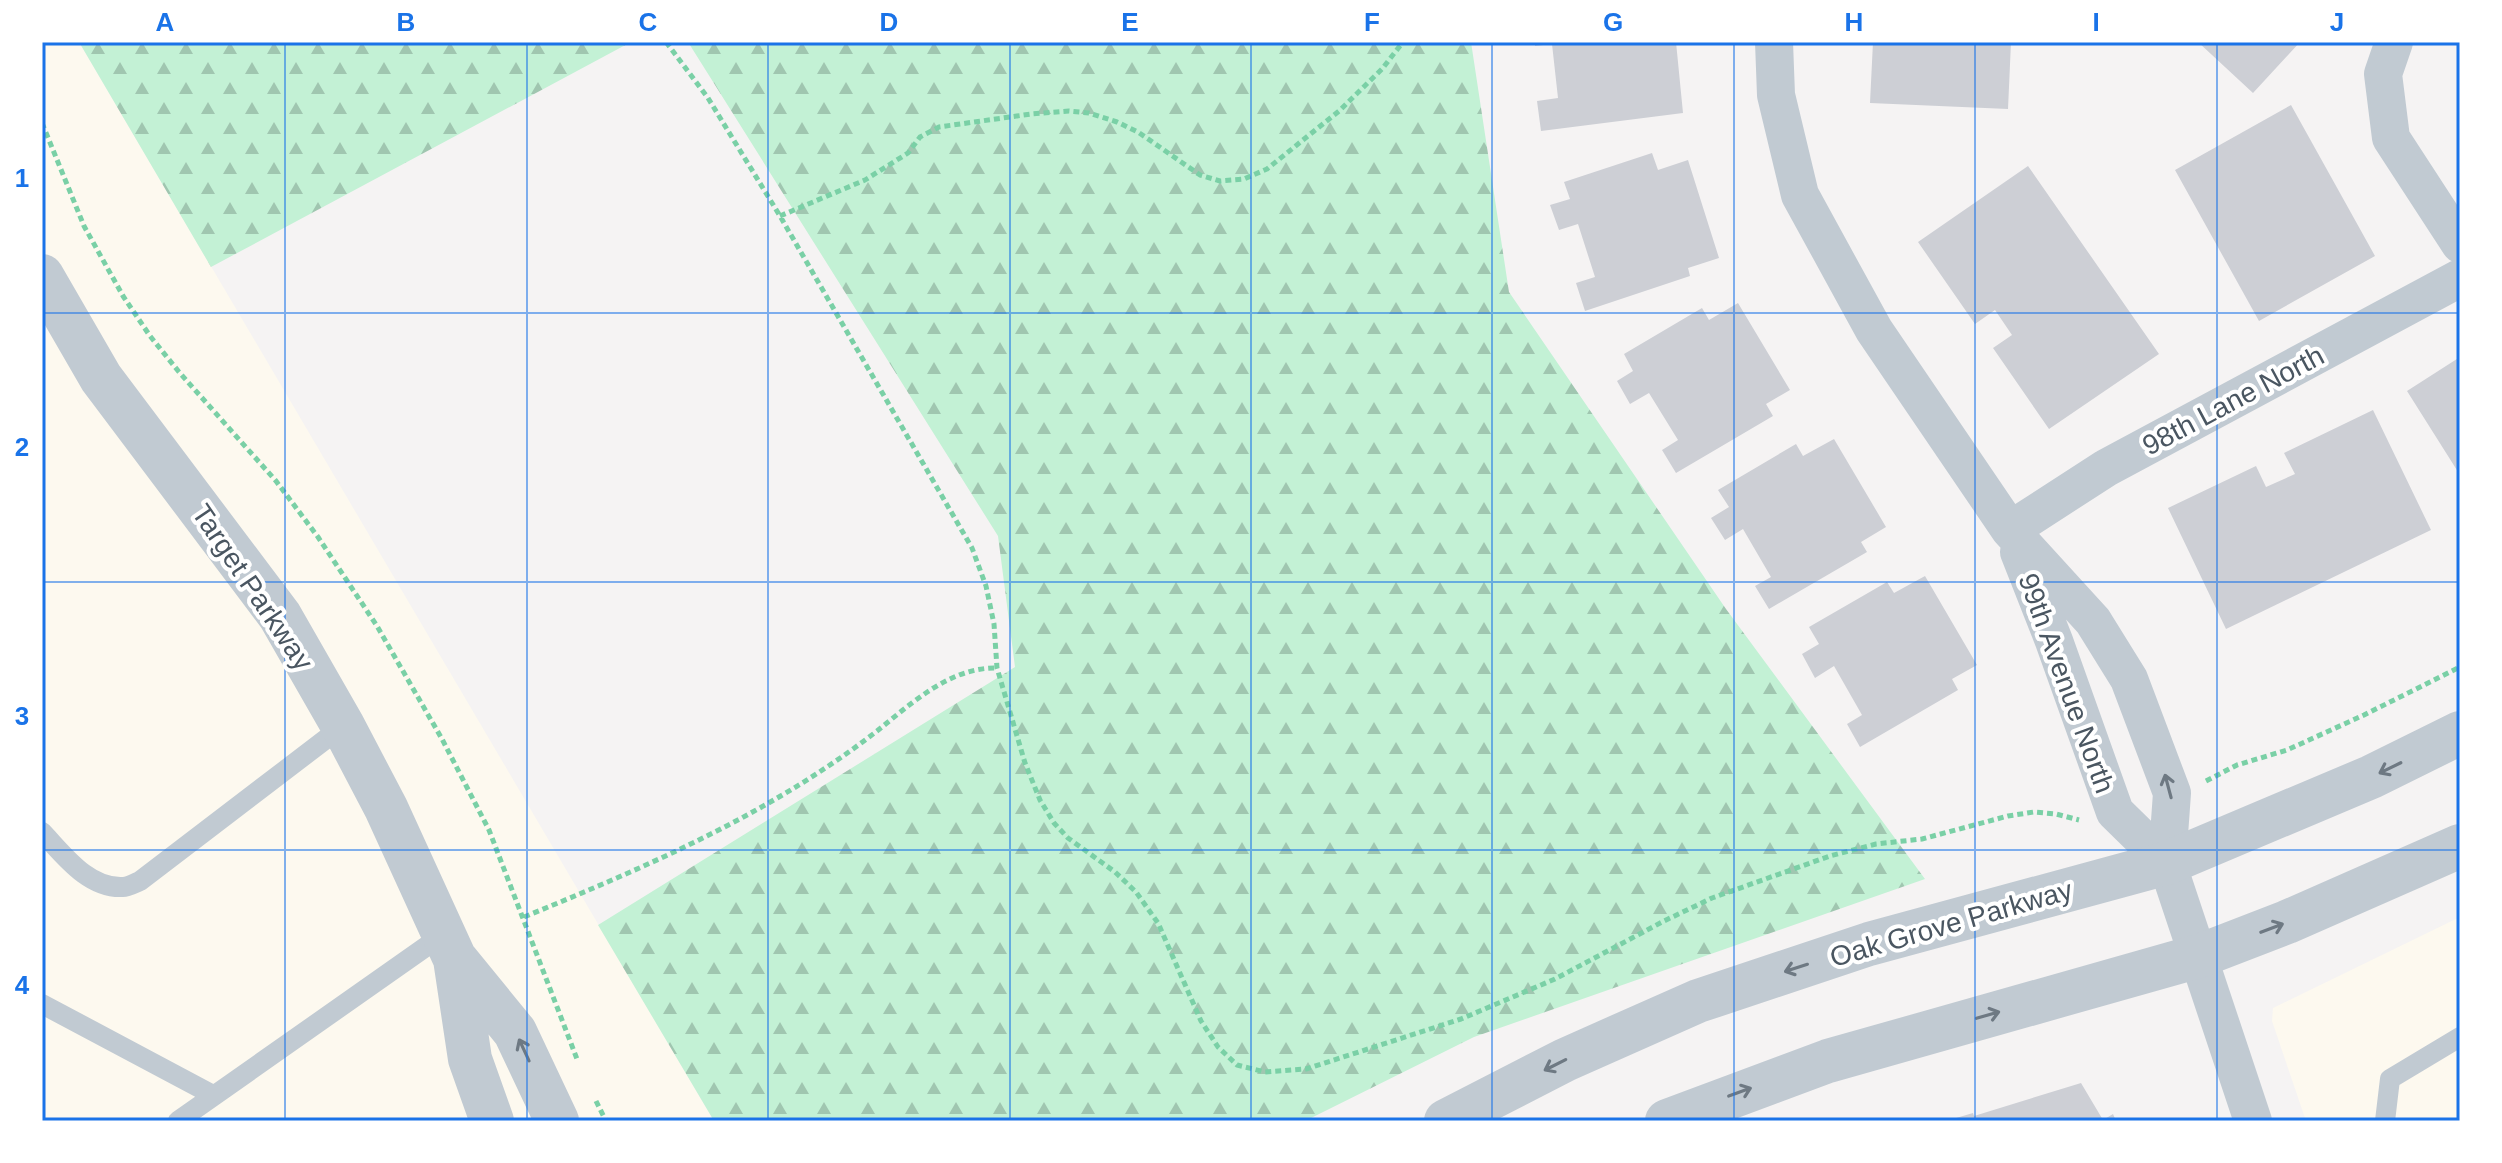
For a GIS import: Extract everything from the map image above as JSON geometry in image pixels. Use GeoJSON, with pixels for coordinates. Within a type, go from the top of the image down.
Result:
{"type":"FeatureCollection","features":[{"type":"Feature","properties":{"kind":"street","name":"99th Avenue North"},"geometry":{"type":"LineString","coordinates":[[1774,42],[1776,95],[1800,195],[1874,330],[2010,530],[2093,621],[2129,679],[2172,793],[2167,863]]}},
{"type":"Feature","properties":{"kind":"street"},"geometry":{"type":"LineString","coordinates":[[2394,42],[2383,74],[2391,138],[2460,244]]}},
{"type":"Feature","properties":{"kind":"street","name":"Target Parkway"},"geometry":{"type":"LineString","coordinates":[[42,276],[101,378],[280,616],[386,808],[450,947],[515,1032],[557,1121]]}},
{"type":"Feature","properties":{"kind":"street","name":"98th Lane North"},"geometry":{"type":"LineString","coordinates":[[2010,530],[2106,468],[2460,278]]}},
{"type":"Feature","properties":{"kind":"street","name":"99th Avenue North"},"geometry":{"type":"LineString","coordinates":[[2010,530],[2054,641],[2115,812],[2167,863]]}},
{"type":"Feature","properties":{"kind":"street","name":"Oak Grove Parkway"},"geometry":{"type":"LineString","coordinates":[[1446,1121],[1565,1060],[1698,1001],[1869,944],[2167,863],[2371,777],[2460,733]]}},
{"type":"Feature","properties":{"kind":"street"},"geometry":{"type":"LineString","coordinates":[[1667,1121],[1828,1061],[2199,956],[2287,922],[2460,846]]}},
{"type":"Feature","properties":{"kind":"street"},"geometry":{"type":"LineString","coordinates":[[2167,863],[2253,1121]]}},
{"type":"Feature","properties":{"kind":"street","name":"Target Parkway"},"geometry":{"type":"LineString","coordinates":[[450,947],[470,1059],[492,1121]]}},
{"type":"Feature","properties":{"kind":"lane"},"geometry":{"type":"LineString","coordinates":[[42,832],[81,873],[124,888],[140,881],[343,726]]}},
{"type":"Feature","properties":{"kind":"lane"},"geometry":{"type":"LineString","coordinates":[[178,1121],[213,1095],[450,947]]}},
{"type":"Feature","properties":{"kind":"lane"},"geometry":{"type":"LineString","coordinates":[[42,1004],[213,1095]]}},
{"type":"Feature","properties":{"kind":"lane"},"geometry":{"type":"LineString","coordinates":[[2385,1121],[2390,1079],[2460,1037]]}},
{"type":"Feature","properties":{"kind":"path"},"geometry":{"type":"LineString","coordinates":[[666,42],[708,98],[780,216],[972,548],[986,586],[994,624],[997,668],[1025,763],[1040,800],[1068,838],[1115,872],[1136,892],[1158,923],[1201,1021],[1218,1047],[1237,1065],[1265,1072],[1306,1069],[1461,1019],[1555,979],[1712,898],[1830,856],[1876,844],[1922,839],[2034,812],[2081,821]]}},
{"type":"Feature","properties":{"kind":"path"},"geometry":{"type":"LineString","coordinates":[[780,216],[865,180],[908,153],[920,137],[939,127],[1069,111],[1089,113],[1138,132],[1200,175],[1220,181],[1244,179],[1267,169],[1339,111],[1382,69],[1403,42]]}},
{"type":"Feature","properties":{"kind":"path"},"geometry":{"type":"LineString","coordinates":[[42,123],[84,226],[123,296],[179,372],[276,481],[318,537],[377,626],[442,739],[489,830],[579,1065]]}},
{"type":"Feature","properties":{"kind":"path"},"geometry":{"type":"LineString","coordinates":[[2217,777],[2237,765],[2287,750],[2352,721],[2460,667]]}},
{"type":"Feature","properties":{"kind":"path"},"geometry":{"type":"LineString","coordinates":[[524,917],[716,834],[852,750],[941,683],[963,672],[997,668]]}},
{"type":"Feature","properties":{"kind":"path"},"geometry":{"type":"LineString","coordinates":[[592,1093],[606,1121]]}},
{"type":"Feature","properties":{"kind":"shaded area"},"geometry":{"type":"Polygon","coordinates":[[[42,42],[79,42],[714,1121],[42,1121],[42,42]]]}},
{"type":"Feature","properties":{"kind":"shaded area"},"geometry":{"type":"Polygon","coordinates":[[[2460,917],[2460,1121],[2306,1121],[2272,1021],[2273,1008],[2460,917]]]}},
{"type":"Feature","properties":{"kind":"green space"},"geometry":{"type":"Polygon","coordinates":[[[79,42],[631,42],[211,267],[79,42]]]}},
{"type":"Feature","properties":{"kind":"green space"},"geometry":{"type":"Polygon","coordinates":[[[688,42],[1471,42],[1509,292],[1726,609],[1925,879],[1474,1037],[1305,1121],[714,1121],[598,925],[1015,667],[998,536],[688,42]]]}},
{"type":"Feature","properties":{"kind":"building"},"geometry":{"type":"Polygon","coordinates":[[[1535,42],[1676,42],[1683,113],[1541,131],[1537,101],[1558,98],[1552,44],[1535,46],[1535,42]]]}},
{"type":"Feature","properties":{"kind":"building"},"geometry":{"type":"Polygon","coordinates":[[[1873,42],[2011,42],[2008,109],[1870,103],[1873,42]]]}},
{"type":"Feature","properties":{"kind":"building"},"geometry":{"type":"Polygon","coordinates":[[[2198,42],[2300,42],[2253,93],[2198,42]]]}},
{"type":"Feature","properties":{"kind":"building"},"geometry":{"type":"Polygon","coordinates":[[[2291,105],[2375,256],[2259,321],[2175,170],[2291,105]]]}},
{"type":"Feature","properties":{"kind":"building"},"geometry":{"type":"Polygon","coordinates":[[[1652,153],[1658,170],[1688,160],[1719,258],[1688,268],[1690,276],[1585,311],[1576,283],[1595,277],[1578,224],[1559,230],[1550,205],[1570,199],[1564,182],[1652,153]]]}},
{"type":"Feature","properties":{"kind":"building"},"geometry":{"type":"Polygon","coordinates":[[[2028,166],[2159,354],[2049,429],[1993,348],[2012,335],[1995,310],[1975,324],[1918,242],[2028,166]]]}},
{"type":"Feature","properties":{"kind":"building"},"geometry":{"type":"Polygon","coordinates":[[[1738,303],[1790,390],[1766,404],[1773,416],[1676,473],[1662,450],[1678,440],[1649,393],[1630,404],[1617,381],[1633,371],[1624,354],[1702,308],[1709,320],[1738,303]]]}},
{"type":"Feature","properties":{"kind":"building"},"geometry":{"type":"Polygon","coordinates":[[[2460,357],[2460,475],[2407,391],[2460,357]]]}},
{"type":"Feature","properties":{"kind":"building"},"geometry":{"type":"Polygon","coordinates":[[[2373,410],[2431,530],[2226,629],[2168,508],[2256,466],[2266,487],[2295,474],[2284,453],[2373,410]]]}},
{"type":"Feature","properties":{"kind":"building"},"geometry":{"type":"Polygon","coordinates":[[[1834,439],[1886,527],[1861,542],[1867,552],[1769,609],[1755,586],[1771,577],[1743,529],[1725,540],[1711,518],[1729,507],[1718,490],[1796,444],[1803,456],[1834,439]]]}},
{"type":"Feature","properties":{"kind":"building"},"geometry":{"type":"Polygon","coordinates":[[[1925,576],[1977,665],[1952,679],[1958,690],[1860,747],[1847,724],[1862,715],[1834,666],[1815,678],[1802,654],[1819,644],[1809,627],[1887,582],[1894,593],[1925,576]]]}},
{"type":"Feature","properties":{"kind":"building"},"geometry":{"type":"Polygon","coordinates":[[[2081,1083],[2103,1120],[2113,1114],[2116,1121],[1946,1121],[1973,1113],[1974,1116],[2081,1083]]]}}]}
